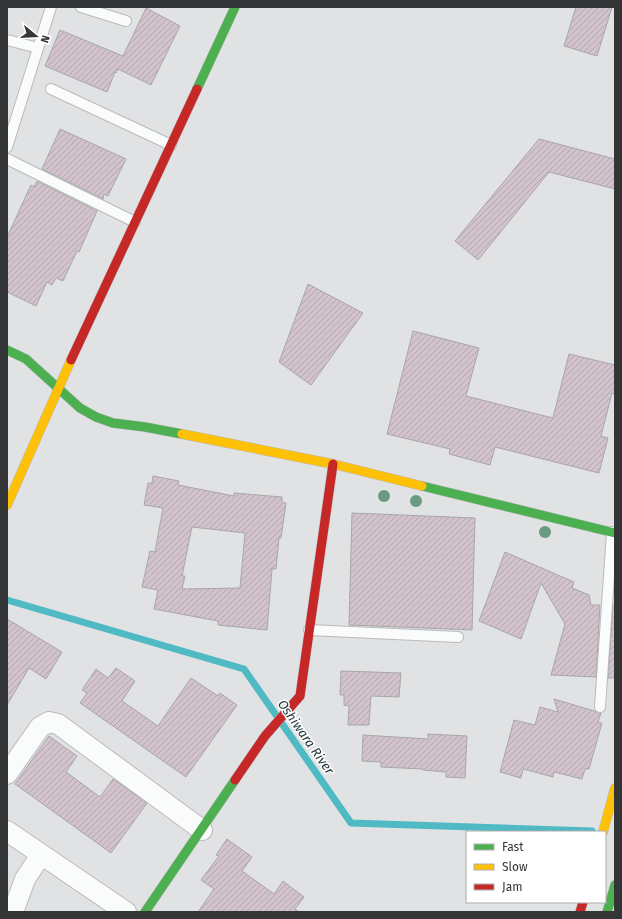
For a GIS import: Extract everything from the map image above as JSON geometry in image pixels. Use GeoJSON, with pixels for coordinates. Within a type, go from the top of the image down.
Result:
{"type":"FeatureCollection","features":[{"type":"Feature","properties":{"kind":"street"},"geometry":{"type":"LineString","coordinates":[[7,505],[58,388],[235,7]]}},
{"type":"Feature","properties":{"kind":"street"},"geometry":{"type":"LineString","coordinates":[[7,350],[26,359],[80,408],[96,417],[113,423],[145,427],[333,464],[614,533]]}},
{"type":"Feature","properties":{"kind":"street"},"geometry":{"type":"LineString","coordinates":[[145,912],[265,736],[300,696],[333,464]]}},
{"type":"Feature","properties":{"kind":"street"},"geometry":{"type":"LineString","coordinates":[[7,774],[40,726],[49,722],[58,724],[202,830]]}},
{"type":"Feature","properties":{"kind":"street"},"geometry":{"type":"LineString","coordinates":[[603,831],[615,788]]}},
{"type":"Feature","properties":{"kind":"street"},"geometry":{"type":"LineString","coordinates":[[7,831],[126,912]]}},
{"type":"Feature","properties":{"kind":"street"},"geometry":{"type":"LineString","coordinates":[[13,912],[25,879],[41,855]]}},
{"type":"Feature","properties":{"kind":"street"},"geometry":{"type":"LineString","coordinates":[[607,912],[615,885]]}},
{"type":"Feature","properties":{"kind":"lane"},"geometry":{"type":"LineString","coordinates":[[7,147],[51,7]]}},
{"type":"Feature","properties":{"kind":"lane"},"geometry":{"type":"LineString","coordinates":[[81,7],[126,21]]}},
{"type":"Feature","properties":{"kind":"lane"},"geometry":{"type":"LineString","coordinates":[[7,40],[38,48]]}},
{"type":"Feature","properties":{"kind":"lane"},"geometry":{"type":"LineString","coordinates":[[51,89],[171,145]]}},
{"type":"Feature","properties":{"kind":"lane"},"geometry":{"type":"LineString","coordinates":[[7,159],[135,222]]}},
{"type":"Feature","properties":{"kind":"lane"},"geometry":{"type":"LineString","coordinates":[[600,707],[614,533]]}},
{"type":"Feature","properties":{"kind":"lane"},"geometry":{"type":"LineString","coordinates":[[309,630],[458,637]]}},
{"type":"Feature","properties":{"kind":"building"},"geometry":{"type":"Polygon","coordinates":[[[576,7],[612,7],[597,56],[564,46],[576,7]]]}},
{"type":"Feature","properties":{"kind":"building"},"geometry":{"type":"Polygon","coordinates":[[[146,8],[180,26],[151,85],[118,69],[116,73],[115,72],[107,92],[45,66],[60,30],[123,56],[146,8]]]}},
{"type":"Feature","properties":{"kind":"building"},"geometry":{"type":"Polygon","coordinates":[[[60,129],[126,159],[108,196],[104,194],[103,199],[42,169],[60,129]]]}},
{"type":"Feature","properties":{"kind":"building"},"geometry":{"type":"Polygon","coordinates":[[[539,139],[615,159],[615,189],[549,172],[478,260],[455,241],[539,139]]]}},
{"type":"Feature","properties":{"kind":"building"},"geometry":{"type":"Polygon","coordinates":[[[37,181],[97,211],[79,252],[77,251],[63,281],[56,278],[52,285],[47,282],[36,306],[7,292],[7,237],[31,185],[34,187],[37,181]]]}},
{"type":"Feature","properties":{"kind":"building"},"geometry":{"type":"Polygon","coordinates":[[[308,284],[363,313],[311,385],[279,362],[308,284]]]}},
{"type":"Feature","properties":{"kind":"building"},"geometry":{"type":"Polygon","coordinates":[[[413,331],[479,348],[466,396],[553,418],[569,354],[615,365],[615,394],[612,393],[601,436],[608,438],[599,473],[495,447],[490,465],[449,454],[450,449],[387,434],[413,331]]]}},
{"type":"Feature","properties":{"kind":"building"},"geometry":{"type":"Polygon","coordinates":[[[153,476],[179,481],[178,485],[234,496],[234,493],[282,497],[282,502],[286,503],[281,538],[279,538],[276,569],[272,569],[267,630],[218,625],[218,621],[154,609],[158,590],[142,587],[150,551],[155,552],[163,508],[144,505],[148,483],[152,483],[153,476]],[[192,527],[182,576],[185,576],[182,589],[240,588],[245,533],[192,527]]]}},
{"type":"Feature","properties":{"kind":"building"},"geometry":{"type":"Polygon","coordinates":[[[352,513],[475,518],[472,630],[349,625],[352,513]]]}},
{"type":"Feature","properties":{"kind":"building"},"geometry":{"type":"Polygon","coordinates":[[[505,552],[574,582],[572,588],[589,595],[591,605],[600,605],[596,677],[551,675],[565,624],[541,583],[521,639],[479,621],[505,552]]]}},
{"type":"Feature","properties":{"kind":"building"},"geometry":{"type":"Polygon","coordinates":[[[613,605],[615,606],[615,678],[608,678],[613,605]]]}},
{"type":"Feature","properties":{"kind":"building"},"geometry":{"type":"Polygon","coordinates":[[[7,619],[62,652],[46,679],[29,668],[7,705],[7,619]]]}},
{"type":"Feature","properties":{"kind":"building"},"geometry":{"type":"Polygon","coordinates":[[[116,668],[135,681],[122,701],[158,726],[191,678],[218,696],[220,693],[237,705],[186,777],[80,703],[87,693],[82,690],[96,669],[108,678],[116,668]]]}},
{"type":"Feature","properties":{"kind":"building"},"geometry":{"type":"Polygon","coordinates":[[[341,671],[401,673],[399,697],[371,696],[369,725],[348,725],[349,706],[344,705],[344,695],[340,695],[341,671]]]}},
{"type":"Feature","properties":{"kind":"building"},"geometry":{"type":"Polygon","coordinates":[[[554,699],[601,713],[598,722],[602,723],[589,769],[585,769],[582,779],[554,772],[553,777],[523,769],[521,778],[500,772],[514,720],[535,725],[540,707],[558,712],[554,699]]]}},
{"type":"Feature","properties":{"kind":"building"},"geometry":{"type":"Polygon","coordinates":[[[428,734],[467,736],[465,778],[446,777],[446,772],[423,769],[381,767],[381,762],[362,761],[363,735],[428,739],[428,734]]]}},
{"type":"Feature","properties":{"kind":"building"},"geometry":{"type":"Polygon","coordinates":[[[49,736],[77,756],[66,772],[100,797],[113,779],[147,803],[111,853],[15,784],[49,736]]]}},
{"type":"Feature","properties":{"kind":"building"},"geometry":{"type":"Polygon","coordinates":[[[227,839],[252,857],[242,871],[274,894],[283,881],[304,897],[295,909],[299,912],[198,912],[214,889],[201,880],[219,856],[216,855],[227,839]]]}},
{"type":"Feature","properties":{"kind":"waterway","name":"Oshiwara River"},"geometry":{"type":"LineString","coordinates":[[7,600],[244,669],[351,823],[592,831]]}},
{"type":"Feature","properties":{"kind":"traffic: fast"},"geometry":{"type":"LineString","coordinates":[[197,89],[235,7]]}},
{"type":"Feature","properties":{"kind":"traffic: fast"},"geometry":{"type":"LineString","coordinates":[[7,350],[26,359],[80,408],[96,417],[113,423],[182,434]]}},
{"type":"Feature","properties":{"kind":"traffic: fast"},"geometry":{"type":"LineString","coordinates":[[422,486],[615,533]]}},
{"type":"Feature","properties":{"kind":"traffic: fast"},"geometry":{"type":"LineString","coordinates":[[145,912],[235,780]]}},
{"type":"Feature","properties":{"kind":"traffic: fast"},"geometry":{"type":"LineString","coordinates":[[607,912],[615,885]]}},
{"type":"Feature","properties":{"kind":"traffic: slow"},"geometry":{"type":"LineString","coordinates":[[7,505],[71,360]]}},
{"type":"Feature","properties":{"kind":"traffic: slow"},"geometry":{"type":"LineString","coordinates":[[182,434],[333,464],[422,486]]}},
{"type":"Feature","properties":{"kind":"traffic: slow"},"geometry":{"type":"LineString","coordinates":[[603,831],[615,788]]}},
{"type":"Feature","properties":{"kind":"traffic: jam"},"geometry":{"type":"LineString","coordinates":[[71,360],[197,89]]}},
{"type":"Feature","properties":{"kind":"traffic: jam"},"geometry":{"type":"LineString","coordinates":[[235,780],[265,736],[300,696],[333,464]]}},
{"type":"Feature","properties":{"kind":"traffic: jam"},"geometry":{"type":"LineString","coordinates":[[580,912],[583,903]]}}]}
